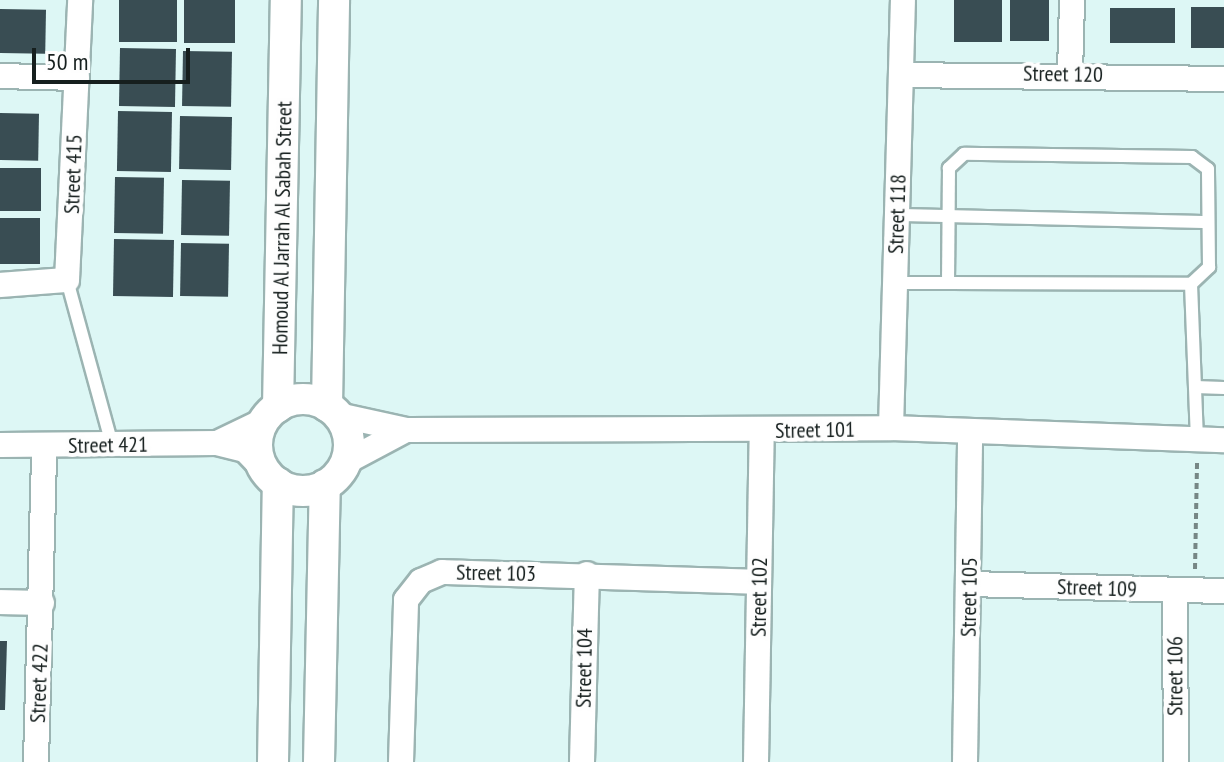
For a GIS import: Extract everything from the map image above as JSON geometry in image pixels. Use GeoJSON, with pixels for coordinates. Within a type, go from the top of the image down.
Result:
{"type":"FeatureCollection","features":[{"type":"Feature","properties":{"kind":"street","name":"Street 415"},"geometry":{"type":"LineString","coordinates":[[67,280],[80,0]]}},
{"type":"Feature","properties":{"kind":"street","name":"Homoud Al Jarrah Al Sabah Street"},"geometry":{"type":"LineString","coordinates":[[271,414],[282,218],[286,0]]}},
{"type":"Feature","properties":{"kind":"street"},"geometry":{"type":"LineString","coordinates":[[332,410],[329,221],[334,0]]}},
{"type":"Feature","properties":{"kind":"street","name":"Street 118"},"geometry":{"type":"LineString","coordinates":[[891,428],[903,0]]}},
{"type":"Feature","properties":{"kind":"street"},"geometry":{"type":"LineString","coordinates":[[1070,73],[1072,0]]}},
{"type":"Feature","properties":{"kind":"street","name":"Street 120"},"geometry":{"type":"LineString","coordinates":[[901,75],[1070,73],[1224,79]]}},
{"type":"Feature","properties":{"kind":"street"},"geometry":{"type":"LineString","coordinates":[[0,76],[77,78]]}},
{"type":"Feature","properties":{"kind":"street"},"geometry":{"type":"LineString","coordinates":[[282,218],[329,221]]}},
{"type":"Feature","properties":{"kind":"street"},"geometry":{"type":"LineString","coordinates":[[0,285],[67,280]]}},
{"type":"Feature","properties":{"kind":"street"},"geometry":{"type":"LineString","coordinates":[[271,753],[272,478],[258,437],[271,414],[302,399],[332,410],[347,429],[346,462],[325,485],[301,491],[272,478]]}},
{"type":"Feature","properties":{"kind":"street","name":"Street 101"},"geometry":{"type":"LineString","coordinates":[[332,410],[406,430],[762,431],[891,428],[1224,440]]}},
{"type":"Feature","properties":{"kind":"street","name":"Street 421"},"geometry":{"type":"LineString","coordinates":[[217,443],[271,414]]}},
{"type":"Feature","properties":{"kind":"street","name":"Street 101"},"geometry":{"type":"LineString","coordinates":[[346,462],[406,430]]}},
{"type":"Feature","properties":{"kind":"street","name":"Street 102"},"geometry":{"type":"LineString","coordinates":[[756,762],[762,431]]}},
{"type":"Feature","properties":{"kind":"street","name":"Street 105"},"geometry":{"type":"LineString","coordinates":[[965,762],[970,432]]}},
{"type":"Feature","properties":{"kind":"street","name":"Street 421"},"geometry":{"type":"LineString","coordinates":[[0,445],[217,443],[245,450],[272,478]]}},
{"type":"Feature","properties":{"kind":"street","name":"Street 422"},"geometry":{"type":"LineString","coordinates":[[36,762],[44,446]]}},
{"type":"Feature","properties":{"kind":"street"},"geometry":{"type":"LineString","coordinates":[[320,753],[325,485]]}},
{"type":"Feature","properties":{"kind":"street","name":"Street 103"},"geometry":{"type":"LineString","coordinates":[[401,762],[406,600],[421,581],[442,572],[587,574],[759,582]]}},
{"type":"Feature","properties":{"kind":"street","name":"Street 104"},"geometry":{"type":"LineString","coordinates":[[582,762],[587,574]]}},
{"type":"Feature","properties":{"kind":"street","name":"Street 109"},"geometry":{"type":"LineString","coordinates":[[970,584],[1224,591]]}},
{"type":"Feature","properties":{"kind":"street","name":"Street 106"},"geometry":{"type":"LineString","coordinates":[[1176,762],[1185,590]]}},
{"type":"Feature","properties":{"kind":"street"},"geometry":{"type":"LineString","coordinates":[[0,602],[42,603]]}},
{"type":"Feature","properties":{"kind":"lane"},"geometry":{"type":"LineString","coordinates":[[895,283],[1191,284],[1209,267],[1208,169],[1192,157],[964,154],[949,168],[948,283]]}},
{"type":"Feature","properties":{"kind":"lane"},"geometry":{"type":"LineString","coordinates":[[897,215],[1208,222]]}},
{"type":"Feature","properties":{"kind":"lane"},"geometry":{"type":"LineString","coordinates":[[67,280],[112,445]]}},
{"type":"Feature","properties":{"kind":"lane"},"geometry":{"type":"LineString","coordinates":[[1191,284],[1197,439]]}},
{"type":"Feature","properties":{"kind":"lane"},"geometry":{"type":"LineString","coordinates":[[1195,387],[1224,388]]}},
{"type":"Feature","properties":{"kind":"path"},"geometry":{"type":"LineString","coordinates":[[1185,590],[1197,439]]}},
{"type":"Feature","properties":{"kind":"building"},"geometry":{"type":"Polygon","coordinates":[[[119,0],[177,0],[177,42],[119,42],[119,0]]]}},
{"type":"Feature","properties":{"kind":"building"},"geometry":{"type":"Polygon","coordinates":[[[184,0],[235,0],[235,43],[184,43],[184,0]]]}},
{"type":"Feature","properties":{"kind":"building"},"geometry":{"type":"Polygon","coordinates":[[[954,0],[1002,0],[1002,42],[954,42],[954,0]]]}},
{"type":"Feature","properties":{"kind":"building"},"geometry":{"type":"Polygon","coordinates":[[[1010,0],[1049,0],[1049,41],[1010,41],[1010,0]]]}},
{"type":"Feature","properties":{"kind":"building"},"geometry":{"type":"Polygon","coordinates":[[[1191,7],[1224,7],[1224,48],[1191,48],[1191,7]]]}},
{"type":"Feature","properties":{"kind":"building"},"geometry":{"type":"Polygon","coordinates":[[[1110,8],[1175,8],[1175,43],[1110,43],[1110,8]]]}},
{"type":"Feature","properties":{"kind":"building"},"geometry":{"type":"Polygon","coordinates":[[[0,9],[46,10],[45,54],[0,53],[0,9]]]}},
{"type":"Feature","properties":{"kind":"building"},"geometry":{"type":"Polygon","coordinates":[[[120,48],[176,49],[175,107],[119,106],[120,48]]]}},
{"type":"Feature","properties":{"kind":"building"},"geometry":{"type":"Polygon","coordinates":[[[183,51],[232,52],[231,107],[182,106],[183,51]]]}},
{"type":"Feature","properties":{"kind":"building"},"geometry":{"type":"Polygon","coordinates":[[[118,111],[172,112],[171,172],[117,171],[118,111]]]}},
{"type":"Feature","properties":{"kind":"building"},"geometry":{"type":"Polygon","coordinates":[[[0,113],[39,114],[38,161],[0,160],[0,113]]]}},
{"type":"Feature","properties":{"kind":"building"},"geometry":{"type":"Polygon","coordinates":[[[180,116],[232,117],[231,170],[179,169],[180,116]]]}},
{"type":"Feature","properties":{"kind":"building"},"geometry":{"type":"Polygon","coordinates":[[[0,168],[41,168],[41,211],[0,211],[0,168]]]}},
{"type":"Feature","properties":{"kind":"building"},"geometry":{"type":"Polygon","coordinates":[[[115,177],[164,178],[163,234],[114,233],[115,177]]]}},
{"type":"Feature","properties":{"kind":"building"},"geometry":{"type":"Polygon","coordinates":[[[182,180],[230,181],[229,236],[181,235],[182,180]]]}},
{"type":"Feature","properties":{"kind":"building"},"geometry":{"type":"Polygon","coordinates":[[[0,218],[40,218],[40,264],[0,264],[0,218]]]}},
{"type":"Feature","properties":{"kind":"building"},"geometry":{"type":"Polygon","coordinates":[[[114,239],[174,240],[173,297],[113,296],[114,239]]]}},
{"type":"Feature","properties":{"kind":"building"},"geometry":{"type":"Polygon","coordinates":[[[181,243],[229,244],[228,297],[180,296],[181,243]]]}},
{"type":"Feature","properties":{"kind":"building"},"geometry":{"type":"Polygon","coordinates":[[[0,641],[7,641],[5,710],[0,710],[0,641]]]}}]}
